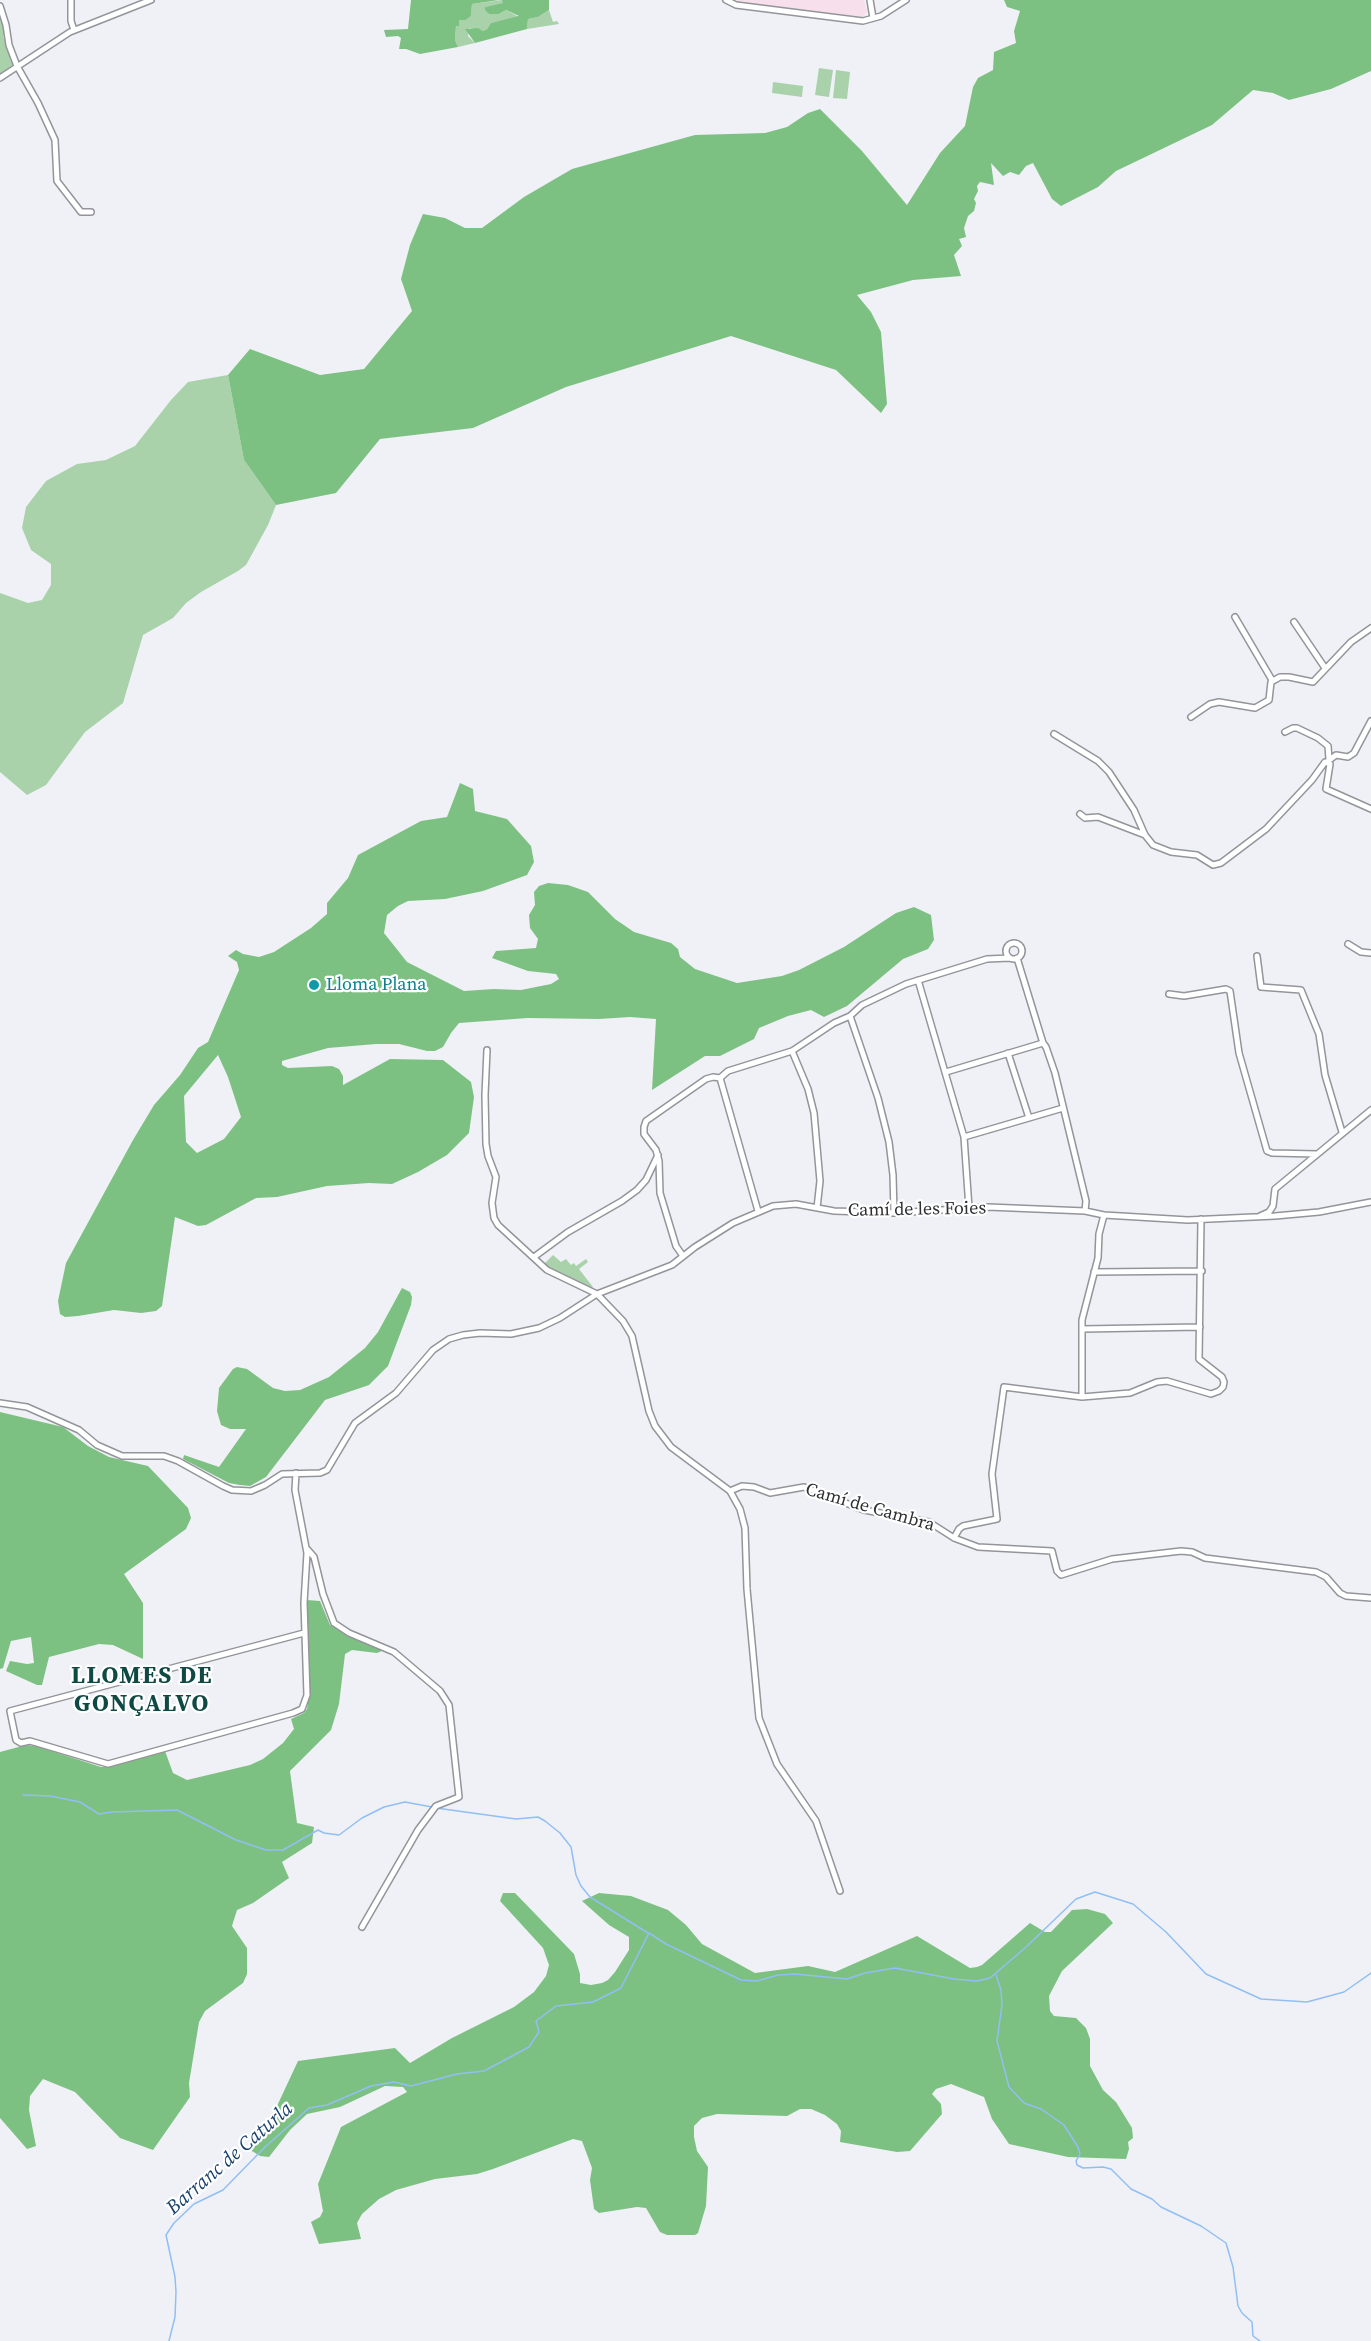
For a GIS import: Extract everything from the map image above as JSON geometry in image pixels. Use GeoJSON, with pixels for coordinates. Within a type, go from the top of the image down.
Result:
{"type":"FeatureCollection","features":[{"type":"Feature","properties":{"kind":"street"},"geometry":{"type":"LineString","coordinates":[[71,0],[71,21],[74,30]]}},
{"type":"Feature","properties":{"kind":"street"},"geometry":{"type":"LineString","coordinates":[[0,78],[74,30],[151,0]]}},
{"type":"Feature","properties":{"kind":"street"},"geometry":{"type":"LineString","coordinates":[[726,0],[736,5],[854,20],[873,18],[906,0]]}},
{"type":"Feature","properties":{"kind":"street"},"geometry":{"type":"LineString","coordinates":[[870,0],[873,18]]}},
{"type":"Feature","properties":{"kind":"street"},"geometry":{"type":"LineString","coordinates":[[0,6],[9,45],[17,66],[55,140],[57,181],[81,212],[91,212]]}},
{"type":"Feature","properties":{"kind":"street"},"geometry":{"type":"LineString","coordinates":[[1191,717],[1210,704],[1219,702],[1256,708],[1269,700],[1272,680],[1235,617]]}},
{"type":"Feature","properties":{"kind":"street"},"geometry":{"type":"LineString","coordinates":[[1294,622],[1325,668]]}},
{"type":"Feature","properties":{"kind":"street"},"geometry":{"type":"LineString","coordinates":[[1272,680],[1289,677],[1313,682],[1351,642],[1371,628]]}},
{"type":"Feature","properties":{"kind":"street"},"geometry":{"type":"LineString","coordinates":[[1054,734],[1098,761],[1109,772],[1134,810],[1145,835],[1159,849],[1191,853],[1213,865],[1221,863],[1266,829],[1312,780],[1322,764],[1336,755],[1348,757],[1354,753],[1371,721]]}},
{"type":"Feature","properties":{"kind":"street"},"geometry":{"type":"LineString","coordinates":[[1285,732],[1297,728],[1318,738],[1328,746],[1330,764],[1326,789],[1371,809]]}},
{"type":"Feature","properties":{"kind":"street"},"geometry":{"type":"LineString","coordinates":[[1080,814],[1084,818],[1098,817],[1145,835]]}},
{"type":"Feature","properties":{"kind":"street"},"geometry":{"type":"LineString","coordinates":[[683,1256],[676,1246],[660,1193],[658,1155],[644,1134],[646,1121],[706,1079],[720,1078],[728,1071],[792,1051],[834,1023],[850,1016],[862,1005],[918,980],[987,959],[1002,952],[1012,943],[1020,945],[1022,952],[1014,958],[987,959]]}},
{"type":"Feature","properties":{"kind":"street"},"geometry":{"type":"LineString","coordinates":[[1348,944],[1361,952],[1371,953]]}},
{"type":"Feature","properties":{"kind":"street"},"geometry":{"type":"LineString","coordinates":[[1008,946],[1006,951],[1014,958],[1043,1043],[1047,1047],[1086,1201],[1085,1211]]}},
{"type":"Feature","properties":{"kind":"street"},"geometry":{"type":"LineString","coordinates":[[1257,956],[1259,986],[1301,990],[1319,1034],[1325,1075],[1342,1132]]}},
{"type":"Feature","properties":{"kind":"street"},"geometry":{"type":"LineString","coordinates":[[918,980],[964,1137],[969,1208]]}},
{"type":"Feature","properties":{"kind":"street"},"geometry":{"type":"LineString","coordinates":[[1169,994],[1184,996],[1226,989],[1230,991],[1239,1053],[1266,1151],[1317,1154]]}},
{"type":"Feature","properties":{"kind":"street"},"geometry":{"type":"LineString","coordinates":[[850,1016],[878,1098],[889,1143],[894,1213]]}},
{"type":"Feature","properties":{"kind":"street"},"geometry":{"type":"LineString","coordinates":[[946,1072],[1043,1043]]}},
{"type":"Feature","properties":{"kind":"street"},"geometry":{"type":"LineString","coordinates":[[487,1050],[486,1144],[496,1177],[491,1211],[498,1225],[553,1274],[597,1294],[624,1321],[632,1336],[649,1411],[663,1439],[671,1448],[730,1491],[740,1509],[745,1528],[746,1581],[759,1718],[777,1764],[816,1821],[840,1891]]}},
{"type":"Feature","properties":{"kind":"street"},"geometry":{"type":"LineString","coordinates":[[792,1051],[808,1089],[814,1113],[820,1181],[817,1208]]}},
{"type":"Feature","properties":{"kind":"street"},"geometry":{"type":"LineString","coordinates":[[1008,1053],[1029,1118]]}},
{"type":"Feature","properties":{"kind":"street"},"geometry":{"type":"LineString","coordinates":[[720,1078],[758,1211]]}},
{"type":"Feature","properties":{"kind":"street"},"geometry":{"type":"LineString","coordinates":[[964,1137],[1063,1108]]}},
{"type":"Feature","properties":{"kind":"street"},"geometry":{"type":"LineString","coordinates":[[1260,1217],[1269,1212],[1273,1206],[1275,1189],[1371,1110]]}},
{"type":"Feature","properties":{"kind":"street"},"geometry":{"type":"LineString","coordinates":[[534,1257],[568,1232],[633,1193],[646,1180],[658,1155]]}},
{"type":"Feature","properties":{"kind":"street","name":"Camí de les Foies"},"geometry":{"type":"LineString","coordinates":[[296,1473],[320,1473],[327,1470],[355,1423],[396,1392],[439,1345],[463,1335],[511,1334],[531,1330],[560,1318],[597,1294],[667,1267],[733,1223],[758,1211],[789,1204],[834,1211],[894,1213],[969,1208],[1085,1211],[1149,1219],[1201,1219],[1319,1212],[1371,1202]]}},
{"type":"Feature","properties":{"kind":"street"},"geometry":{"type":"LineString","coordinates":[[1082,1397],[1082,1320],[1098,1258],[1099,1234],[1104,1215]]}},
{"type":"Feature","properties":{"kind":"street"},"geometry":{"type":"LineString","coordinates":[[954,1538],[963,1526],[998,1519],[992,1474],[1004,1387],[1082,1397],[1130,1393],[1157,1382],[1167,1381],[1177,1382],[1203,1393],[1211,1394],[1219,1391],[1224,1382],[1222,1377],[1199,1359],[1201,1219]]}},
{"type":"Feature","properties":{"kind":"street"},"geometry":{"type":"LineString","coordinates":[[1094,1272],[1202,1271]]}},
{"type":"Feature","properties":{"kind":"street"},"geometry":{"type":"LineString","coordinates":[[1082,1329],[1200,1327]]}},
{"type":"Feature","properties":{"kind":"street"},"geometry":{"type":"LineString","coordinates":[[0,1403],[27,1407],[79,1430],[97,1445],[122,1456],[157,1455],[171,1458],[232,1490],[251,1491],[265,1485],[278,1475],[296,1473],[294,1490],[307,1549],[304,1633],[307,1695],[305,1705],[297,1712],[108,1764],[30,1741],[21,1743],[16,1740],[10,1712],[304,1633]]}},
{"type":"Feature","properties":{"kind":"street","name":"Camí de Cambra"},"geometry":{"type":"LineString","coordinates":[[730,1491],[742,1486],[754,1487],[770,1493],[804,1487],[864,1510],[929,1522],[954,1538],[978,1547],[1052,1551],[1057,1572],[1061,1575],[1112,1559],[1181,1551],[1192,1552],[1205,1558],[1316,1572],[1326,1577],[1340,1593],[1346,1596],[1371,1598]]}},
{"type":"Feature","properties":{"kind":"street"},"geometry":{"type":"LineString","coordinates":[[307,1549],[314,1557],[323,1594],[334,1623],[349,1633],[394,1652],[440,1690],[447,1699],[459,1797],[434,1808],[415,1834],[362,1927]]}},
{"type":"Feature","properties":{"kind":"shaded area"},"geometry":{"type":"Polygon","coordinates":[[[737,0],[864,0],[867,12],[863,17],[737,2],[737,0]]]}},
{"type":"Feature","properties":{"kind":"green space"},"geometry":{"type":"Polygon","coordinates":[[[411,0],[499,0],[472,4],[471,16],[465,20],[459,20],[459,26],[456,26],[455,40],[458,47],[420,54],[399,49],[401,38],[386,37],[384,30],[408,29],[411,0]]]}},
{"type":"Feature","properties":{"kind":"green space"},"geometry":{"type":"Polygon","coordinates":[[[502,0],[504,3],[485,7],[489,14],[499,14],[506,10],[519,17],[491,23],[483,31],[469,28],[468,36],[475,43],[458,47],[455,40],[456,26],[459,20],[471,16],[472,4],[502,0]]]}},
{"type":"Feature","properties":{"kind":"green space"},"geometry":{"type":"Polygon","coordinates":[[[502,0],[549,0],[549,10],[538,17],[528,19],[527,29],[475,43],[465,29],[478,28],[483,31],[491,23],[519,16],[506,10],[499,14],[489,14],[485,10],[485,7],[503,3],[502,0]]]}},
{"type":"Feature","properties":{"kind":"green space"},"geometry":{"type":"Polygon","coordinates":[[[1004,0],[1371,0],[1371,71],[1331,89],[1289,100],[1273,93],[1253,90],[1212,125],[1116,171],[1098,187],[1061,206],[1052,199],[1033,163],[1026,166],[1019,175],[1010,172],[1003,176],[991,163],[994,185],[980,182],[977,186],[974,211],[968,216],[964,228],[966,237],[959,239],[962,246],[954,255],[961,276],[913,280],[857,295],[871,312],[881,332],[887,404],[881,413],[836,370],[731,336],[566,387],[473,428],[380,439],[336,493],[276,505],[244,460],[228,375],[250,349],[320,375],[364,369],[412,311],[401,279],[410,245],[423,214],[445,218],[465,228],[482,228],[524,197],[572,169],[695,135],[765,133],[787,127],[808,113],[820,109],[862,151],[907,205],[940,153],[965,126],[973,87],[978,78],[993,70],[994,52],[1016,43],[1014,31],[1020,11],[1007,7],[1004,0]]]}},
{"type":"Feature","properties":{"kind":"green space"},"geometry":{"type":"Polygon","coordinates":[[[549,10],[553,22],[557,21],[559,24],[527,29],[528,19],[538,17],[549,10]]]}},
{"type":"Feature","properties":{"kind":"green space"},"geometry":{"type":"Polygon","coordinates":[[[0,14],[6,35],[3,36],[14,64],[0,74],[0,14]]]}},
{"type":"Feature","properties":{"kind":"green space"},"geometry":{"type":"Polygon","coordinates":[[[819,68],[833,70],[829,97],[815,95],[819,68]]]}},
{"type":"Feature","properties":{"kind":"green space"},"geometry":{"type":"Polygon","coordinates":[[[836,70],[850,72],[847,99],[833,98],[836,70]]]}},
{"type":"Feature","properties":{"kind":"green space"},"geometry":{"type":"Polygon","coordinates":[[[773,82],[803,86],[802,97],[772,93],[773,82]]]}},
{"type":"Feature","properties":{"kind":"green space"},"geometry":{"type":"Polygon","coordinates":[[[228,375],[244,460],[276,505],[268,525],[246,565],[201,592],[186,603],[173,618],[143,635],[123,703],[85,732],[46,785],[27,795],[0,772],[0,593],[28,603],[42,600],[51,585],[51,564],[31,550],[22,528],[26,507],[46,481],[77,464],[106,460],[135,446],[188,382],[228,375]]]}},
{"type":"Feature","properties":{"kind":"green space"},"geometry":{"type":"Polygon","coordinates":[[[460,783],[473,789],[475,811],[507,819],[531,846],[534,862],[527,875],[483,891],[445,899],[408,901],[387,915],[384,933],[407,962],[464,991],[521,990],[551,984],[559,979],[556,974],[528,971],[492,958],[496,951],[536,948],[538,939],[530,928],[529,915],[535,905],[534,892],[539,886],[548,883],[568,885],[588,892],[615,919],[634,932],[671,943],[678,949],[680,957],[695,969],[737,983],[782,976],[799,970],[844,947],[896,913],[914,907],[931,915],[934,940],[928,949],[903,959],[847,1006],[824,1017],[811,1010],[788,1016],[759,1028],[754,1039],[720,1056],[705,1056],[652,1090],[656,1019],[528,1018],[459,1023],[443,1047],[435,1051],[399,1044],[376,1044],[328,1048],[282,1061],[282,1065],[288,1068],[332,1066],[339,1069],[343,1076],[343,1085],[390,1059],[443,1060],[471,1082],[474,1097],[469,1133],[447,1155],[392,1184],[327,1186],[277,1197],[256,1198],[206,1225],[198,1226],[175,1217],[162,1306],[156,1311],[141,1313],[114,1310],[65,1317],[60,1314],[58,1301],[66,1263],[154,1105],[180,1075],[198,1048],[208,1042],[239,970],[237,962],[228,956],[236,950],[259,957],[274,952],[311,928],[327,914],[327,903],[348,878],[358,855],[421,821],[447,817],[460,783]],[[218,1055],[184,1096],[186,1142],[197,1153],[224,1139],[241,1117],[218,1055]]]}},
{"type":"Feature","properties":{"kind":"green space"},"geometry":{"type":"Polygon","coordinates":[[[553,1255],[561,1262],[566,1259],[571,1265],[574,1263],[576,1266],[586,1259],[588,1262],[579,1269],[593,1287],[591,1289],[549,1269],[544,1264],[553,1255]]]}},
{"type":"Feature","properties":{"kind":"green space"},"geometry":{"type":"Polygon","coordinates":[[[402,1288],[410,1292],[411,1305],[388,1366],[369,1385],[325,1400],[266,1477],[250,1486],[229,1483],[183,1459],[184,1455],[219,1467],[246,1429],[230,1429],[221,1425],[217,1411],[219,1388],[233,1369],[237,1367],[247,1369],[273,1388],[285,1391],[300,1390],[329,1377],[365,1348],[378,1332],[402,1288]]]}},
{"type":"Feature","properties":{"kind":"green space"},"geometry":{"type":"Polygon","coordinates":[[[0,1412],[63,1427],[88,1446],[109,1457],[148,1466],[188,1508],[191,1518],[186,1529],[124,1574],[143,1603],[143,1659],[113,1645],[99,1644],[49,1657],[42,1685],[37,1685],[6,1671],[10,1661],[34,1663],[31,1637],[11,1641],[3,1668],[0,1669],[0,1412]]]}},
{"type":"Feature","properties":{"kind":"green space"},"geometry":{"type":"Polygon","coordinates":[[[307,1600],[320,1601],[330,1625],[384,1650],[377,1653],[352,1650],[345,1654],[339,1704],[331,1730],[290,1771],[297,1823],[314,1827],[312,1843],[282,1862],[289,1878],[253,1903],[237,1910],[232,1926],[247,1948],[247,1974],[243,1983],[205,2011],[199,2022],[189,2083],[190,2097],[153,2150],[120,2138],[75,2092],[43,2079],[30,2096],[29,2110],[36,2146],[27,2149],[0,2118],[0,1752],[26,1745],[36,1746],[101,1767],[110,1767],[165,1751],[173,1773],[187,1780],[250,1765],[263,1759],[283,1743],[294,1729],[291,1719],[304,1713],[307,1709],[310,1689],[307,1600]]]}},
{"type":"Feature","properties":{"kind":"green space"},"geometry":{"type":"Polygon","coordinates":[[[503,1893],[515,1893],[574,1954],[580,1974],[580,1983],[591,1985],[608,1980],[629,1950],[629,1937],[609,1925],[582,1901],[599,1893],[631,1896],[668,1910],[686,1925],[702,1944],[755,1973],[808,1966],[835,1972],[917,1936],[970,1968],[977,1967],[1030,1923],[1045,1932],[1051,1932],[1072,1910],[1087,1909],[1105,1914],[1113,1923],[1062,1971],[1049,1996],[1050,2011],[1054,2016],[1076,2018],[1086,2028],[1090,2039],[1090,2066],[1103,2090],[1116,2102],[1132,2128],[1133,2138],[1128,2142],[1129,2149],[1126,2159],[1068,2157],[1009,2144],[992,2119],[984,2097],[951,2084],[936,2089],[932,2094],[941,2104],[942,2114],[910,2151],[897,2152],[840,2142],[841,2131],[837,2124],[811,2109],[800,2109],[787,2116],[717,2114],[702,2118],[694,2126],[694,2137],[697,2151],[708,2167],[706,2206],[698,2233],[695,2235],[667,2235],[660,2232],[646,2208],[637,2207],[599,2213],[594,2209],[590,2180],[592,2168],[582,2141],[573,2139],[477,2174],[435,2179],[396,2190],[379,2199],[362,2214],[357,2223],[361,2239],[319,2244],[311,2222],[320,2217],[323,2211],[318,2184],[341,2127],[407,2092],[403,2087],[385,2086],[340,2107],[307,2114],[290,2130],[269,2157],[260,2156],[252,2151],[253,2140],[270,2121],[298,2061],[395,2048],[410,2063],[452,2038],[514,2007],[534,1992],[546,1976],[549,1965],[543,1948],[500,1901],[503,1893]]]}},
{"type":"Feature","properties":{"kind":"waterway"},"geometry":{"type":"LineString","coordinates":[[23,1795],[50,1796],[80,1802],[99,1814],[177,1810],[236,1840],[266,1850],[283,1850],[318,1830],[339,1835],[362,1818],[384,1807],[405,1802],[432,1807]]}},
{"type":"Feature","properties":{"kind":"waterway"},"geometry":{"type":"LineString","coordinates":[[436,1808],[516,1819],[538,1817],[545,1821],[560,1833],[571,1847],[576,1875],[590,1897],[648,1933]]}},
{"type":"Feature","properties":{"kind":"waterway","name":"Barranc de Caturla"},"geometry":{"type":"LineString","coordinates":[[169,2341],[175,2317],[176,2292],[166,2235],[174,2223],[194,2204],[223,2190],[265,2147],[309,2108],[327,2105],[371,2086],[394,2082],[411,2086],[457,2074],[484,2071],[529,2047],[539,2032],[536,2021],[556,2006],[593,2002],[621,1988],[649,1933],[666,1944],[741,1980],[757,1981],[778,1975],[795,1974],[847,1979],[865,1973],[895,1968],[977,1981],[990,1978],[1076,1899],[1095,1892],[1133,1904],[1166,1932],[1206,1974],[1261,1999],[1307,2002],[1344,1992],[1371,1973]]}},
{"type":"Feature","properties":{"kind":"waterway"},"geometry":{"type":"LineString","coordinates":[[996,1975],[1001,1990],[1002,2005],[997,2041],[1009,2087],[1024,2103],[1041,2109],[1064,2125],[1078,2147],[1080,2154],[1076,2161],[1077,2165],[1083,2168],[1111,2169],[1131,2189],[1152,2199],[1161,2207],[1201,2226],[1226,2243],[1233,2267],[1238,2306],[1252,2322],[1253,2336],[1260,2341]]}},
{"type":"Feature","properties":{"kind":"place","name":"Lloma Plana"},"geometry":{"type":"Point","coordinates":[314,985]}},
{"type":"Feature","properties":{"kind":"district","name":"LLOMES DE GONÇALVO"},"geometry":{"type":"Point","coordinates":[142,1691]}}]}
